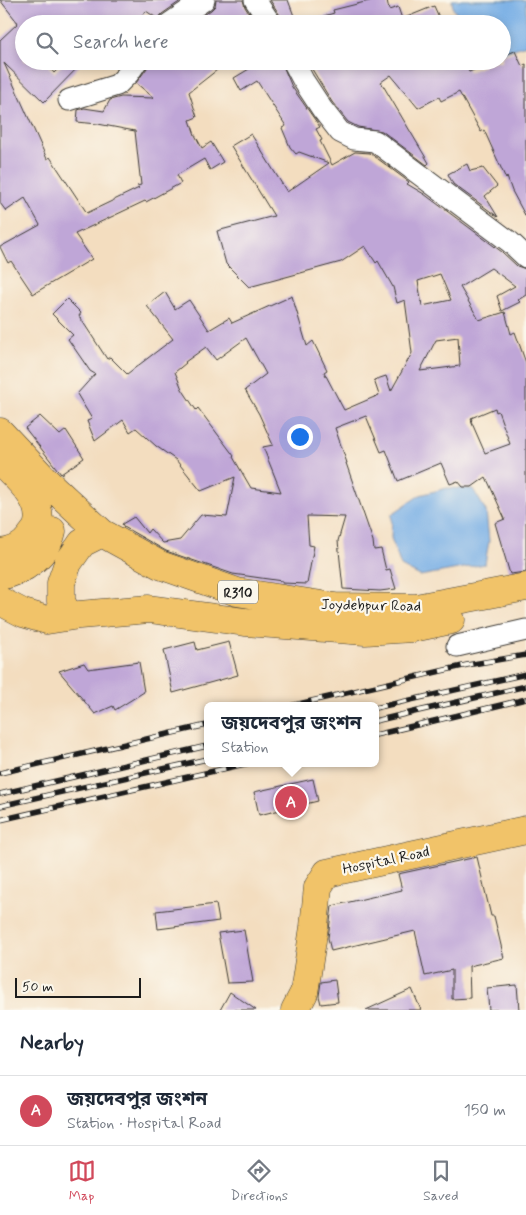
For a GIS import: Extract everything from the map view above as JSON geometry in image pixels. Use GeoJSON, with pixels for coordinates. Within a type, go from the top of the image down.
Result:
{"type":"FeatureCollection","features":[{"type":"Feature","properties":{"kind":"main road","name":"Joydebpur Road"},"geometry":{"type":"LineString","coordinates":[[0,432],[48,483],[102,532],[160,564],[237,592],[335,607],[416,608],[526,587]]}},
{"type":"Feature","properties":{"kind":"main road"},"geometry":{"type":"LineString","coordinates":[[0,461],[32,494],[38,509],[37,527],[26,542],[10,552],[0,553]]}},
{"type":"Feature","properties":{"kind":"main road"},"geometry":{"type":"LineString","coordinates":[[0,576],[9,575],[28,566],[41,553],[51,536],[54,521],[48,483]]}},
{"type":"Feature","properties":{"kind":"main road"},"geometry":{"type":"LineString","coordinates":[[69,616],[61,602],[61,583],[68,563],[82,543],[102,532]]}},
{"type":"Feature","properties":{"kind":"main road","name":"Joydebpur Road"},"geometry":{"type":"LineString","coordinates":[[0,601],[23,612],[47,620],[69,616],[148,609],[245,622],[364,631],[412,628],[526,604]]}},
{"type":"Feature","properties":{"kind":"main road","name":"Hospital Road"},"geometry":{"type":"LineString","coordinates":[[296,1010],[304,992],[318,887],[327,873],[526,830]]}},
{"type":"Feature","properties":{"kind":"street"},"geometry":{"type":"LineString","coordinates":[[182,15],[204,0]]}},
{"type":"Feature","properties":{"kind":"street"},"geometry":{"type":"LineString","coordinates":[[255,0],[265,15]]}},
{"type":"Feature","properties":{"kind":"street"},"geometry":{"type":"LineString","coordinates":[[69,100],[117,85],[131,70]]}},
{"type":"Feature","properties":{"kind":"street"},"geometry":{"type":"LineString","coordinates":[[298,70],[322,110],[340,132],[354,139],[375,141],[510,242],[526,257]]}},
{"type":"Feature","properties":{"kind":"street"},"geometry":{"type":"LineString","coordinates":[[456,646],[526,630]]}},
{"type":"Feature","properties":{"kind":"water"},"geometry":{"type":"Polygon","coordinates":[[[452,0],[526,0],[526,45],[511,50],[511,15],[459,15],[453,9],[452,0]]]}},
{"type":"Feature","properties":{"kind":"water"},"geometry":{"type":"Polygon","coordinates":[[[447,488],[473,489],[486,511],[489,541],[485,564],[420,576],[401,566],[391,538],[392,514],[420,495],[447,488]]]}},
{"type":"Feature","properties":{"kind":"building"},"geometry":{"type":"Polygon","coordinates":[[[0,0],[182,0],[161,15],[152,15],[146,11],[143,15],[15,15],[15,19],[0,0]]]}},
{"type":"Feature","properties":{"kind":"building"},"geometry":{"type":"Polygon","coordinates":[[[216,0],[243,0],[250,15],[204,15],[215,6],[216,0]]]}},
{"type":"Feature","properties":{"kind":"building"},"geometry":{"type":"Polygon","coordinates":[[[270,0],[288,0],[294,15],[280,15],[270,0]]]}},
{"type":"Feature","properties":{"kind":"building"},"geometry":{"type":"Polygon","coordinates":[[[373,0],[387,0],[389,10],[398,7],[401,15],[328,15],[334,13],[333,10],[373,0]]]}},
{"type":"Feature","properties":{"kind":"building"},"geometry":{"type":"Polygon","coordinates":[[[434,6],[438,15],[412,15],[434,6]]]}},
{"type":"Feature","properties":{"kind":"building"},"geometry":{"type":"Polygon","coordinates":[[[15,26],[15,70],[52,70],[54,73],[57,70],[75,70],[44,102],[4,63],[47,159],[50,157],[87,213],[139,188],[137,186],[141,185],[135,131],[77,122],[78,110],[84,108],[104,111],[110,100],[121,97],[154,98],[136,83],[146,70],[217,70],[189,92],[197,117],[190,120],[202,148],[211,142],[223,162],[210,170],[204,159],[177,175],[181,183],[146,202],[75,234],[92,259],[33,294],[11,261],[8,263],[0,247],[40,225],[25,198],[6,211],[0,203],[0,40],[15,26]]]}},
{"type":"Feature","properties":{"kind":"building"},"geometry":{"type":"Polygon","coordinates":[[[515,51],[522,66],[526,64],[526,217],[484,130],[481,132],[459,92],[441,101],[439,97],[418,108],[391,75],[381,82],[429,163],[427,165],[382,131],[358,127],[348,122],[332,102],[312,70],[468,70],[469,72],[474,70],[511,70],[511,53],[515,51]]]}},
{"type":"Feature","properties":{"kind":"building"},"geometry":{"type":"Polygon","coordinates":[[[247,70],[285,70],[292,87],[320,127],[316,129],[332,165],[355,152],[370,153],[409,182],[407,184],[424,194],[502,252],[517,266],[526,269],[526,295],[518,300],[520,302],[502,311],[497,296],[515,286],[491,268],[460,287],[479,320],[505,312],[511,334],[515,332],[526,363],[526,572],[510,574],[495,523],[505,519],[486,477],[472,487],[463,487],[458,481],[450,484],[441,463],[398,481],[386,450],[381,452],[366,416],[335,428],[373,541],[374,550],[381,549],[386,570],[390,569],[396,589],[380,591],[343,589],[338,541],[345,517],[307,516],[309,545],[314,546],[307,584],[282,583],[282,581],[233,574],[166,551],[124,527],[122,524],[134,517],[147,533],[150,529],[163,543],[180,540],[201,515],[227,517],[235,477],[201,491],[176,460],[156,446],[136,428],[130,432],[123,420],[95,441],[87,421],[92,419],[77,394],[95,374],[90,371],[68,339],[73,335],[52,314],[67,299],[81,313],[79,316],[107,359],[110,357],[127,374],[173,339],[147,306],[165,292],[175,309],[189,300],[209,330],[229,318],[232,323],[292,296],[307,346],[313,341],[327,370],[324,372],[344,410],[379,395],[374,380],[386,376],[391,391],[412,353],[405,300],[397,303],[393,287],[378,261],[376,263],[365,246],[341,262],[249,287],[226,264],[217,231],[274,216],[231,146],[251,134],[287,192],[329,163],[299,152],[296,154],[290,147],[282,128],[286,126],[257,81],[241,91],[234,78],[247,70]],[[440,274],[418,281],[422,306],[451,300],[440,274]],[[458,337],[436,340],[420,371],[460,366],[458,337]],[[246,338],[216,360],[206,347],[185,362],[175,372],[182,389],[196,410],[198,408],[234,456],[251,488],[281,492],[263,447],[273,445],[259,414],[245,390],[266,374],[246,338]],[[495,408],[471,418],[485,453],[510,444],[498,411],[496,412],[495,408]]]}},
{"type":"Feature","properties":{"kind":"building"},"geometry":{"type":"Polygon","coordinates":[[[467,164],[470,171],[483,168],[497,186],[485,196],[498,217],[453,184],[448,174],[467,164]]]}},
{"type":"Feature","properties":{"kind":"building"},"geometry":{"type":"Polygon","coordinates":[[[40,416],[60,435],[66,430],[84,458],[61,474],[25,428],[40,416]]]}},
{"type":"Feature","properties":{"kind":"building"},"geometry":{"type":"Polygon","coordinates":[[[195,642],[197,650],[229,642],[238,675],[173,693],[164,650],[195,642]]]}},
{"type":"Feature","properties":{"kind":"building"},"geometry":{"type":"Polygon","coordinates":[[[139,662],[144,692],[115,710],[113,706],[95,714],[59,671],[84,663],[88,669],[139,662]]]}},
{"type":"Feature","properties":{"kind":"building"},"geometry":{"type":"Polygon","coordinates":[[[313,779],[318,801],[259,815],[254,792],[313,779]]]}},
{"type":"Feature","properties":{"kind":"building"},"geometry":{"type":"Polygon","coordinates":[[[477,857],[491,916],[494,916],[504,958],[469,966],[470,998],[452,999],[452,970],[425,976],[415,931],[331,951],[328,938],[332,906],[402,890],[398,874],[477,857]]]}},
{"type":"Feature","properties":{"kind":"building"},"geometry":{"type":"Polygon","coordinates":[[[216,904],[219,921],[158,929],[156,911],[216,904]]]}},
{"type":"Feature","properties":{"kind":"building"},"geometry":{"type":"Polygon","coordinates":[[[244,930],[253,982],[227,983],[218,933],[244,930]]]}},
{"type":"Feature","properties":{"kind":"building"},"geometry":{"type":"Polygon","coordinates":[[[335,980],[338,1002],[321,1004],[319,996],[321,982],[335,980]]]}},
{"type":"Feature","properties":{"kind":"building"},"geometry":{"type":"Polygon","coordinates":[[[517,985],[519,1010],[489,1010],[487,988],[517,985]]]}},
{"type":"Feature","properties":{"kind":"building"},"geometry":{"type":"Polygon","coordinates":[[[412,989],[421,1010],[366,1010],[412,989]]]}},
{"type":"Feature","properties":{"kind":"building"},"geometry":{"type":"Polygon","coordinates":[[[230,992],[256,1010],[220,1010],[230,992]]]}},
{"type":"Feature","properties":{"kind":"railway"},"geometry":{"type":"LineString","coordinates":[[307,702],[467,665],[526,655]]}},
{"type":"Feature","properties":{"kind":"railway"},"geometry":{"type":"LineString","coordinates":[[379,707],[526,674]]}},
{"type":"Feature","properties":{"kind":"railway"},"geometry":{"type":"LineString","coordinates":[[379,720],[526,686]]}},
{"type":"Feature","properties":{"kind":"railway"},"geometry":{"type":"LineString","coordinates":[[379,734],[526,699]]}},
{"type":"Feature","properties":{"kind":"railway"},"geometry":{"type":"LineString","coordinates":[[0,773],[204,726]]}},
{"type":"Feature","properties":{"kind":"railway"},"geometry":{"type":"LineString","coordinates":[[0,794],[204,747]]}},
{"type":"Feature","properties":{"kind":"railway"},"geometry":{"type":"LineString","coordinates":[[0,806],[204,760]]}},
{"type":"Feature","properties":{"kind":"railway"},"geometry":{"type":"LineString","coordinates":[[0,820],[232,767]]}},
{"type":"Feature","properties":{"kind":"place","name":"জয়দেবপুর জংশন"},"geometry":{"type":"Point","coordinates":[291,802]}}]}
